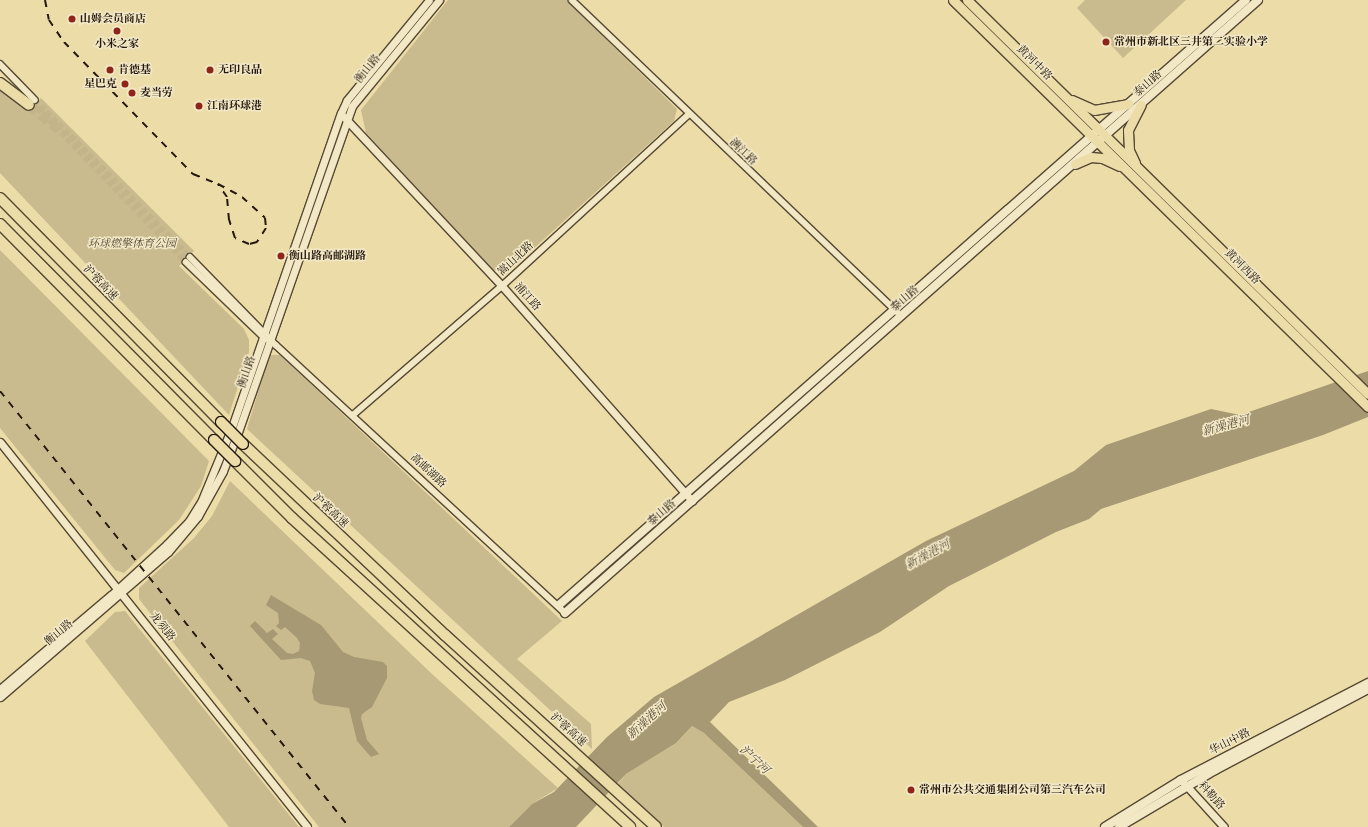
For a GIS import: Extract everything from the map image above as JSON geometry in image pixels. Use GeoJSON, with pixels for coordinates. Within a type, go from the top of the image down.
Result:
{"type":"FeatureCollection","features":[{"type":"Feature","properties":{"kind":"highway"},"geometry":{"type":"LineString","coordinates":[[0,83],[32,102]]}},
{"type":"Feature","properties":{"kind":"highway","name":"沪蓉高速"},"geometry":{"type":"LineString","coordinates":[[0,198],[243,444],[439,630],[656,827]]}},
{"type":"Feature","properties":{"kind":"highway"},"geometry":{"type":"LineString","coordinates":[[0,224],[298,523],[630,827]]}},
{"type":"Feature","properties":{"kind":"main road","name":"黄河中路"},"geometry":{"type":"LineString","coordinates":[[953,0],[1099,137]]}},
{"type":"Feature","properties":{"kind":"main road","name":"黄河中路"},"geometry":{"type":"LineString","coordinates":[[967,0],[1064,96],[1099,137]]}},
{"type":"Feature","properties":{"kind":"main road","name":"泰山路"},"geometry":{"type":"LineString","coordinates":[[565,613],[1075,164],[1128,104],[1246,0]]}},
{"type":"Feature","properties":{"kind":"main road","name":"泰山路"},"geometry":{"type":"LineString","coordinates":[[559,605],[895,310],[1099,137],[1141,105],[1258,0]]}},
{"type":"Feature","properties":{"kind":"main road"},"geometry":{"type":"LineString","coordinates":[[1064,96],[1094,110],[1128,104]]}},
{"type":"Feature","properties":{"kind":"main road"},"geometry":{"type":"LineString","coordinates":[[1137,168],[1129,150],[1128,130],[1141,105]]}},
{"type":"Feature","properties":{"kind":"main road","name":"黄河西路"},"geometry":{"type":"LineString","coordinates":[[1099,137],[1137,168],[1368,394]]}},
{"type":"Feature","properties":{"kind":"main road","name":"黄河西路"},"geometry":{"type":"LineString","coordinates":[[1099,137],[1127,171],[1368,407]]}},
{"type":"Feature","properties":{"kind":"main road"},"geometry":{"type":"LineString","coordinates":[[1075,164],[1091,157],[1102,158],[1127,171]]}},
{"type":"Feature","properties":{"kind":"main road","name":"华山中路"},"geometry":{"type":"LineString","coordinates":[[1106,826],[1181,780],[1368,683]]}},
{"type":"Feature","properties":{"kind":"main road","name":"华山中路"},"geometry":{"type":"LineString","coordinates":[[1119,827],[1187,786],[1368,689]]}},
{"type":"Feature","properties":{"kind":"street","name":"衡山路"},"geometry":{"type":"LineString","coordinates":[[267,337],[341,113],[347,100],[429,0]]}},
{"type":"Feature","properties":{"kind":"street","name":"衡山路"},"geometry":{"type":"LineString","coordinates":[[0,697],[120,592],[189,521],[201,502],[217,470],[352,106],[438,0]]}},
{"type":"Feature","properties":{"kind":"street","name":"漓江路"},"geometry":{"type":"LineString","coordinates":[[572,0],[901,317]]}},
{"type":"Feature","properties":{"kind":"street"},"geometry":{"type":"LineString","coordinates":[[0,64],[32,102]]}},
{"type":"Feature","properties":{"kind":"street"},"geometry":{"type":"LineString","coordinates":[[0,69],[32,102]]}},
{"type":"Feature","properties":{"kind":"street","name":"浦江路"},"geometry":{"type":"LineString","coordinates":[[341,113],[502,286],[692,501]]}},
{"type":"Feature","properties":{"kind":"street","name":"嵩山北路"},"geometry":{"type":"LineString","coordinates":[[353,415],[502,286],[689,114]]}},
{"type":"Feature","properties":{"kind":"street","name":"高邮湖路"},"geometry":{"type":"LineString","coordinates":[[188,260],[267,337],[559,605],[565,613]]}},
{"type":"Feature","properties":{"kind":"street","name":"龙须路"},"geometry":{"type":"LineString","coordinates":[[0,442],[307,827]]}},
{"type":"Feature","properties":{"kind":"street","name":"衡山路"},"geometry":{"type":"LineString","coordinates":[[0,689],[120,592]]}},
{"type":"Feature","properties":{"kind":"street","name":"科勒路"},"geometry":{"type":"LineString","coordinates":[[1181,780],[1224,827]]}},
{"type":"Feature","properties":{"kind":"green space"},"geometry":{"type":"Polygon","coordinates":[[[448,0],[566,0],[677,109],[674,121],[510,270],[493,270],[366,133],[361,110],[448,0]]]}},
{"type":"Feature","properties":{"kind":"green space"},"geometry":{"type":"Polygon","coordinates":[[[1085,0],[1186,0],[1123,58],[1077,8],[1085,0]]]}},
{"type":"Feature","properties":{"kind":"green space","name":"环球燃擎体育公园"},"geometry":{"type":"Polygon","coordinates":[[[0,89],[28,110],[41,98],[194,251],[179,266],[244,329],[249,340],[249,352],[229,415],[0,173],[0,89]]]}},
{"type":"Feature","properties":{"kind":"green space"},"geometry":{"type":"Polygon","coordinates":[[[0,250],[209,461],[201,486],[179,520],[124,573],[115,570],[0,428],[0,250]]]}},
{"type":"Feature","properties":{"kind":"green space"},"geometry":{"type":"Polygon","coordinates":[[[269,355],[280,355],[562,621],[517,659],[591,724],[592,749],[247,429],[269,355]]]}},
{"type":"Feature","properties":{"kind":"green space"},"geometry":{"type":"Polygon","coordinates":[[[230,481],[432,674],[558,788],[532,804],[509,827],[319,827],[139,599],[139,588],[194,538],[212,516],[230,481]]]}},
{"type":"Feature","properties":{"kind":"green space"},"geometry":{"type":"Polygon","coordinates":[[[125,611],[299,827],[229,827],[85,641],[115,612],[125,611]]]}},
{"type":"Feature","properties":{"kind":"green space"},"geometry":{"type":"Polygon","coordinates":[[[692,726],[704,733],[803,827],[664,827],[617,785],[626,774],[676,743],[692,726]]]}},
{"type":"Feature","properties":{"kind":"water","name":"新澡港河"},"geometry":{"type":"Polygon","coordinates":[[[1368,371],[1368,417],[1323,435],[1101,509],[1089,519],[1056,532],[949,586],[880,632],[785,680],[729,702],[710,722],[818,827],[803,827],[704,733],[692,726],[676,743],[626,774],[576,827],[509,827],[532,804],[554,792],[607,737],[654,697],[926,541],[1074,471],[1106,445],[1211,409],[1240,415],[1368,371]]]}},
{"type":"Feature","properties":{"kind":"water"},"geometry":{"type":"Polygon","coordinates":[[[271,595],[321,625],[343,652],[354,657],[383,662],[387,666],[387,678],[372,707],[362,714],[361,718],[367,740],[379,754],[371,757],[357,741],[349,708],[320,704],[314,700],[312,691],[315,673],[310,661],[301,658],[281,660],[250,626],[255,621],[267,633],[273,629],[278,634],[272,639],[287,653],[293,654],[299,651],[300,643],[297,638],[285,627],[281,630],[276,626],[279,623],[278,613],[266,605],[271,595]]]}},
{"type":"Feature","properties":{"kind":"tunnel"},"geometry":{"type":"LineString","coordinates":[[35,100],[190,257]]}},
{"type":"Feature","properties":{"kind":"tunnel"},"geometry":{"type":"LineString","coordinates":[[32,102],[186,262]]}},
{"type":"Feature","properties":{"kind":"tunnel"},"geometry":{"type":"LineString","coordinates":[[29,105],[58,129]]}},
{"type":"Feature","properties":{"kind":"railway"},"geometry":{"type":"LineString","coordinates":[[45,0],[49,20],[64,42],[193,174],[218,184],[242,197],[265,218],[266,228],[257,242],[249,244],[235,238],[229,220],[227,197],[218,184]]}},
{"type":"Feature","properties":{"kind":"railway"},"geometry":{"type":"LineString","coordinates":[[0,391],[349,827]]}},
{"type":"Feature","properties":{"kind":"place","name":"山姆会员商店"},"geometry":{"type":"Point","coordinates":[72,19]}},
{"type":"Feature","properties":{"kind":"place","name":"小米之家"},"geometry":{"type":"Point","coordinates":[117,31]}},
{"type":"Feature","properties":{"kind":"place","name":"常州市新北区三井第二实验小学"},"geometry":{"type":"Point","coordinates":[1106,42]}},
{"type":"Feature","properties":{"kind":"place","name":"肯德基"},"geometry":{"type":"Point","coordinates":[110,70]}},
{"type":"Feature","properties":{"kind":"place","name":"无印良品"},"geometry":{"type":"Point","coordinates":[210,70]}},
{"type":"Feature","properties":{"kind":"place","name":"星巴克"},"geometry":{"type":"Point","coordinates":[125,84]}},
{"type":"Feature","properties":{"kind":"place","name":"麦当劳"},"geometry":{"type":"Point","coordinates":[132,93]}},
{"type":"Feature","properties":{"kind":"place","name":"江南环球港"},"geometry":{"type":"Point","coordinates":[199,106]}},
{"type":"Feature","properties":{"kind":"place","name":"衡山路高邮湖路"},"geometry":{"type":"Point","coordinates":[281,256]}},
{"type":"Feature","properties":{"kind":"place","name":"常州市公共交通集团公司第三汽车公司"},"geometry":{"type":"Point","coordinates":[911,790]}},
{"type":"Feature","properties":{"kind":"water label","name":"沪宁河"},"geometry":{"type":"Point","coordinates":[754,760]}}]}
